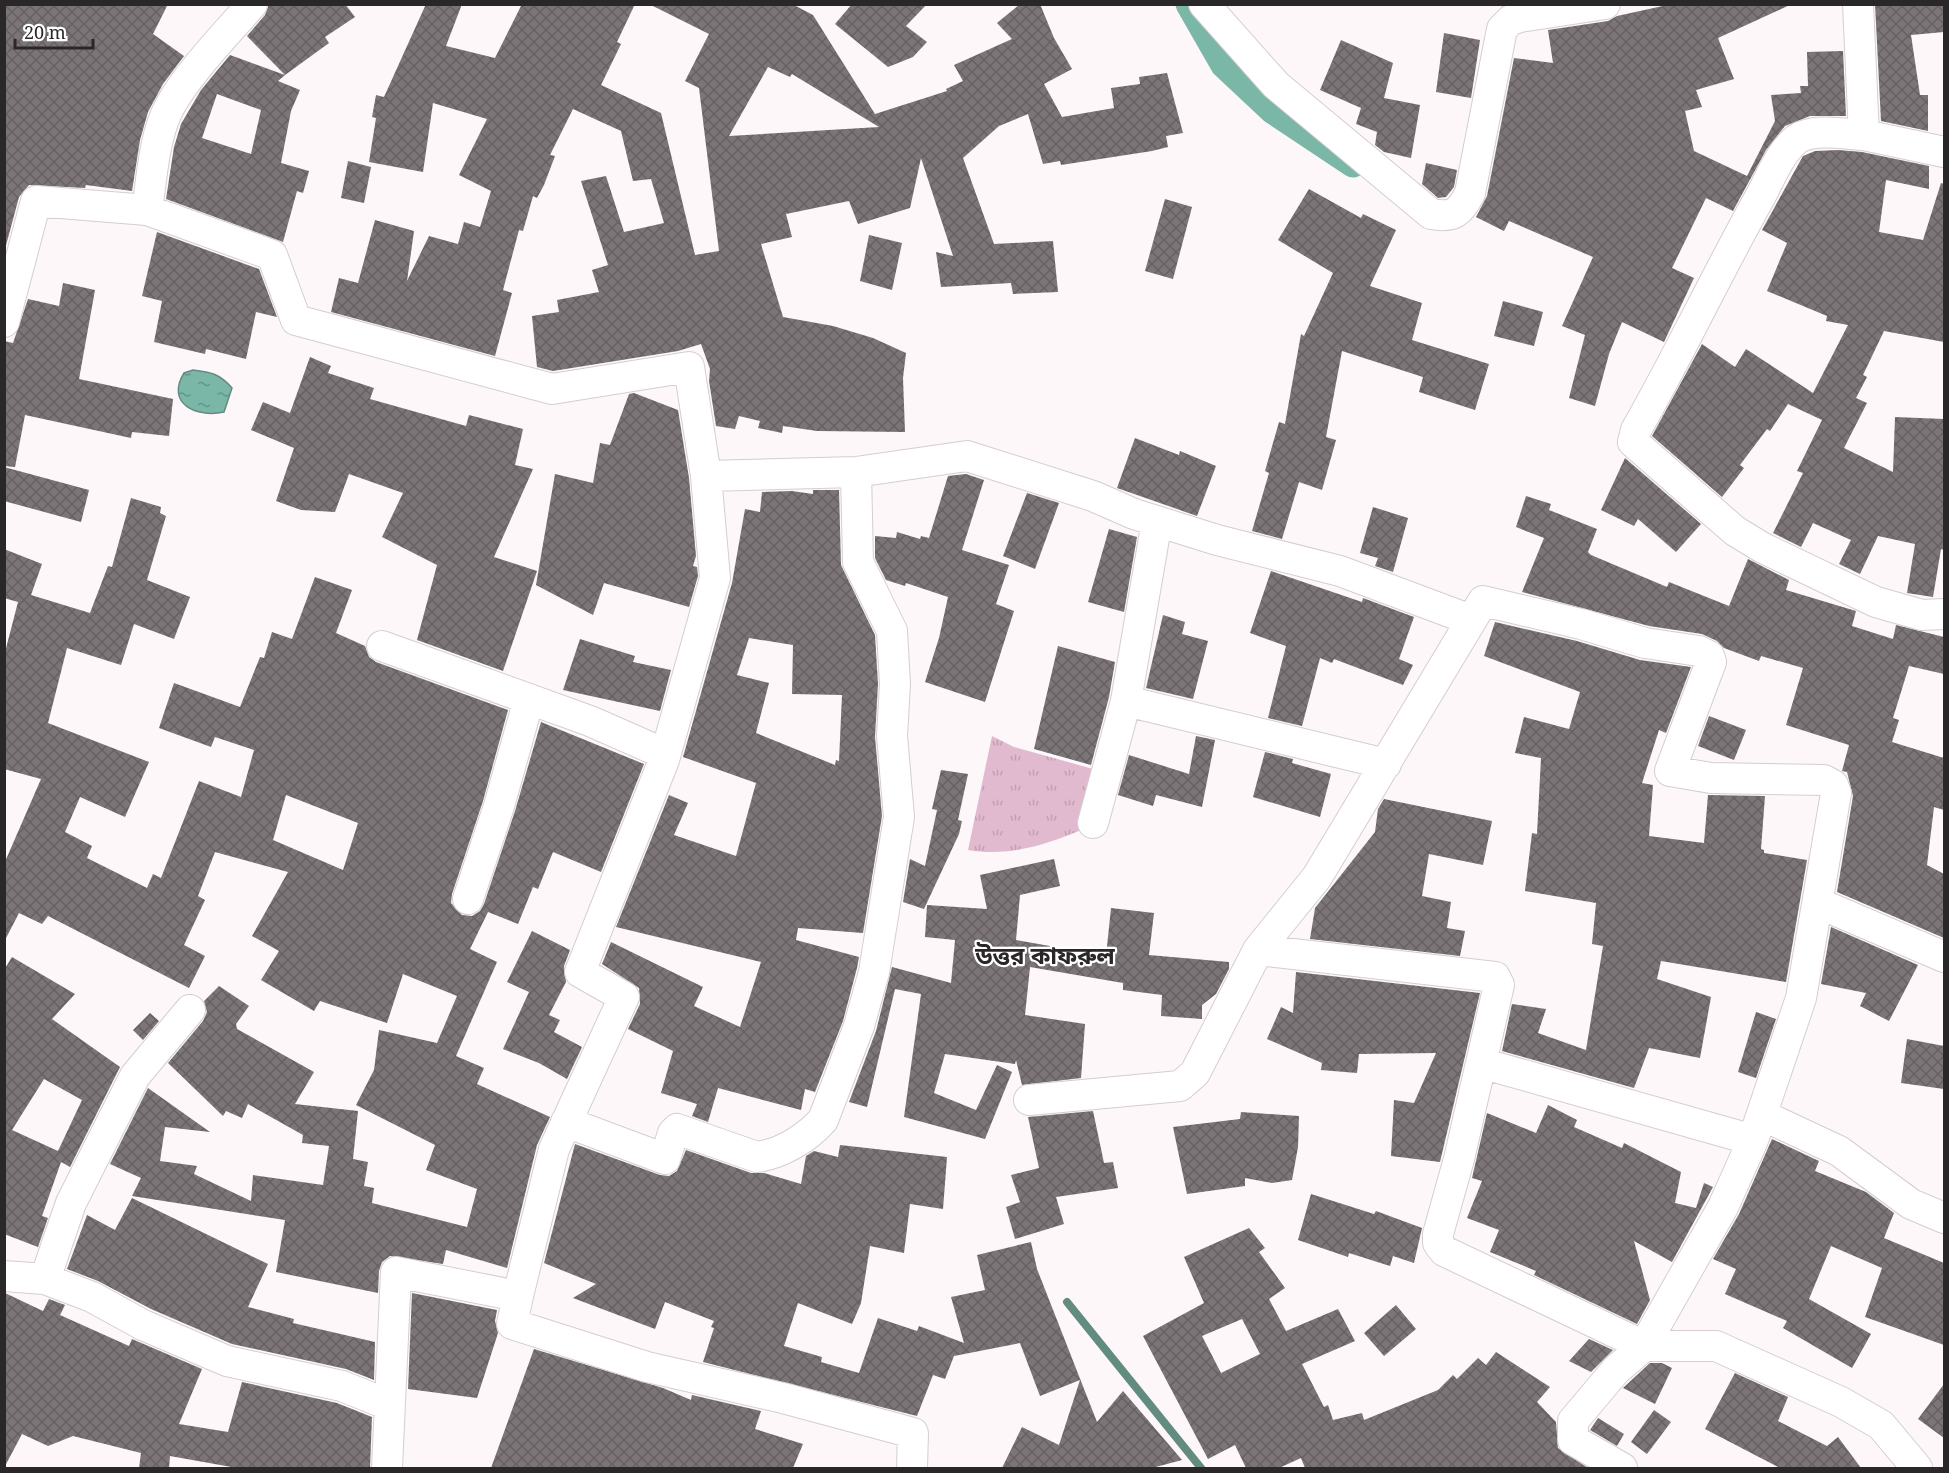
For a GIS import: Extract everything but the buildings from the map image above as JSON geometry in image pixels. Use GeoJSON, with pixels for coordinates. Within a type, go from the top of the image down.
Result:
{"type":"FeatureCollection","features":[{"type":"Feature","properties":{"kind":"street"},"geometry":{"type":"LineString","coordinates":[[147,210],[161,129],[170,105],[252,4]]}},
{"type":"Feature","properties":{"kind":"street"},"geometry":{"type":"LineString","coordinates":[[1204,4],[1276,85],[1431,214],[1446,217],[1456,214],[1462,208],[1470,193],[1502,29],[1510,20],[1520,17],[1605,4]]}},
{"type":"Feature","properties":{"kind":"street"},"geometry":{"type":"LineString","coordinates":[[1858,4],[1864,135]]}},
{"type":"Feature","properties":{"kind":"street"},"geometry":{"type":"LineString","coordinates":[[1944,152],[1864,135],[1811,134],[1797,139],[1786,152],[1745,224],[1680,354],[1636,430],[1633,442],[1727,525],[1763,548],[1876,602],[1922,615],[1944,614]]}},
{"type":"Feature","properties":{"kind":"street"},"geometry":{"type":"LineString","coordinates":[[4,322],[36,201],[147,210],[273,255],[296,321],[552,389],[689,367],[706,476],[715,578],[665,754],[580,972],[624,997],[554,1149],[512,1324],[647,1367],[783,1398],[913,1433],[912,1468]]}},
{"type":"Feature","properties":{"kind":"street"},"geometry":{"type":"LineString","coordinates":[[706,476],[856,472],[967,456],[1093,496],[1157,521],[1217,540],[1340,572],[1471,620]]}},
{"type":"Feature","properties":{"kind":"street"},"geometry":{"type":"LineString","coordinates":[[566,1122],[665,1159],[673,1133],[677,1130],[757,1157],[771,1155],[813,1131],[823,1120],[859,1026],[874,972],[899,817],[892,736],[895,684],[892,631],[858,562],[856,472]]}},
{"type":"Feature","properties":{"kind":"street"},"geometry":{"type":"LineString","coordinates":[[1093,823],[1126,701],[1157,521]]}},
{"type":"Feature","properties":{"kind":"street"},"geometry":{"type":"LineString","coordinates":[[1029,1100],[1180,1086],[1195,1073],[1258,950],[1317,877],[1483,601],[1581,624],[1645,643],[1700,651],[1709,656],[1711,662],[1670,771],[1711,778],[1824,780],[1833,785],[1836,793],[1801,998],[1758,1128],[1723,1207],[1644,1346],[1616,1370],[1573,1421],[1573,1440],[1622,1468]]}},
{"type":"Feature","properties":{"kind":"street"},"geometry":{"type":"LineString","coordinates":[[382,646],[590,721],[665,754]]}},
{"type":"Feature","properties":{"kind":"street"},"geometry":{"type":"LineString","coordinates":[[468,899],[499,806],[529,699]]}},
{"type":"Feature","properties":{"kind":"street"},"geometry":{"type":"LineString","coordinates":[[1126,701],[1386,764]]}},
{"type":"Feature","properties":{"kind":"street"},"geometry":{"type":"LineString","coordinates":[[1818,903],[1944,957]]}},
{"type":"Feature","properties":{"kind":"street"},"geometry":{"type":"LineString","coordinates":[[1258,950],[1495,977],[1499,985],[1438,1243],[1444,1251],[1644,1346],[1716,1346],[1841,1402],[1881,1425],[1917,1468]]}},
{"type":"Feature","properties":{"kind":"street"},"geometry":{"type":"LineString","coordinates":[[45,1280],[71,1203],[135,1076],[190,1010]]}},
{"type":"Feature","properties":{"kind":"street"},"geometry":{"type":"LineString","coordinates":[[1481,1063],[1758,1128],[1839,1151],[1911,1204],[1944,1218]]}},
{"type":"Feature","properties":{"kind":"street"},"geometry":{"type":"LineString","coordinates":[[387,1468],[396,1272],[518,1296]]}},
{"type":"Feature","properties":{"kind":"street"},"geometry":{"type":"LineString","coordinates":[[4,1276],[45,1280],[92,1297],[143,1325],[227,1361],[342,1386],[389,1405]]}},
{"type":"Feature","properties":{"kind":"green space"},"geometry":{"type":"Polygon","coordinates":[[[992,736],[1014,747],[1104,772],[1084,829],[1055,840],[1012,851],[968,850],[992,736]]]}},
{"type":"Feature","properties":{"kind":"water"},"geometry":{"type":"Polygon","coordinates":[[[193,370],[215,374],[232,388],[224,412],[204,413],[194,410],[181,401],[178,393],[179,384],[184,373],[193,370]]]}},
{"type":"Feature","properties":{"kind":"waterway"},"geometry":{"type":"LineString","coordinates":[[1189,4],[1224,65],[1272,110],[1353,164]]}},
{"type":"Feature","properties":{"kind":"waterway"},"geometry":{"type":"LineString","coordinates":[[1067,1302],[1201,1468]]}},
{"type":"Feature","properties":{"kind":"district","name":"উত্তর কাফরুল"},"geometry":{"type":"Point","coordinates":[1045,956]}}]}
